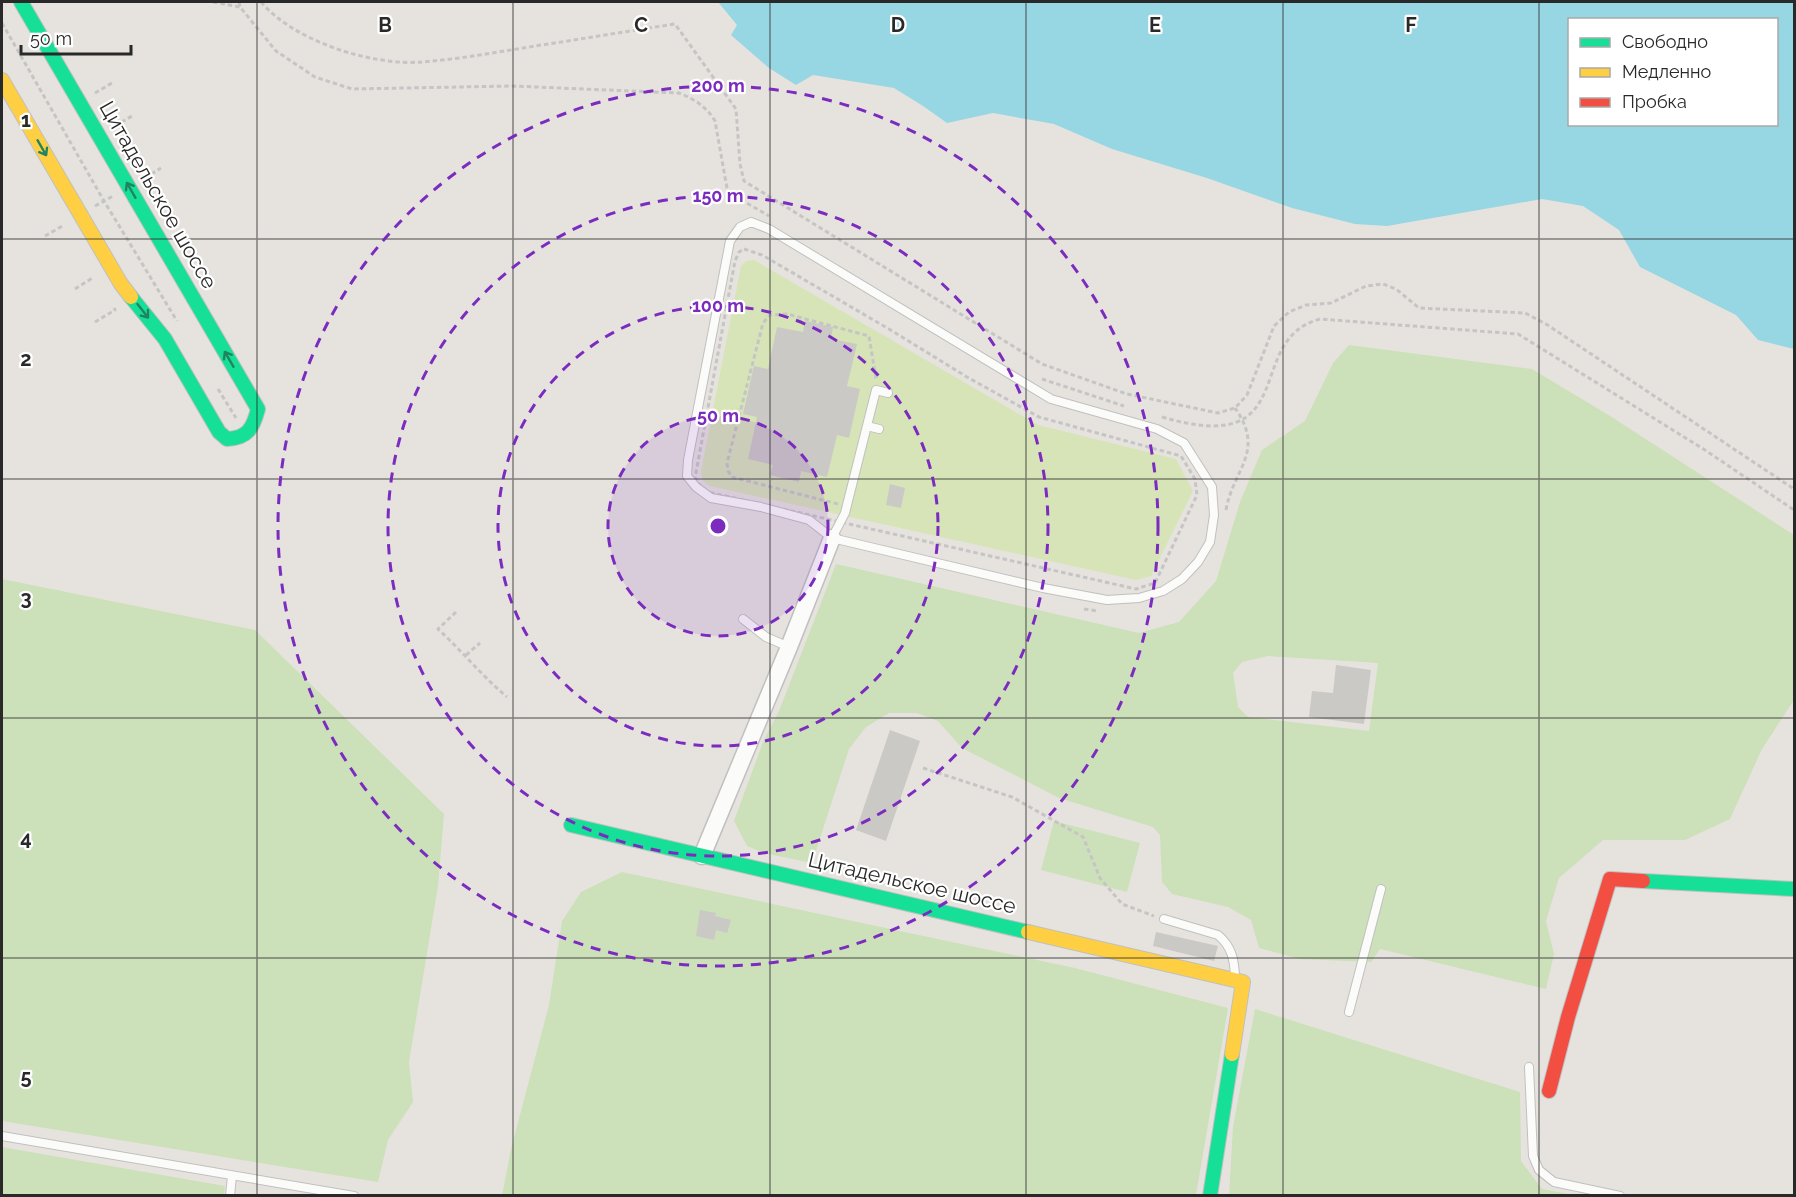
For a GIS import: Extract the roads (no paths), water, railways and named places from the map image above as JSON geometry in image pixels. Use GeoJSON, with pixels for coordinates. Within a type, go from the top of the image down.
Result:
{"type":"FeatureCollection","features":[{"type":"Feature","properties":{"kind":"street","name":"Цитадельское шоссе"},"geometry":{"type":"LineString","coordinates":[[2,80],[121,284],[165,339],[219,432],[227,439],[238,439],[247,435],[254,425],[258,410],[21,2]]}},
{"type":"Feature","properties":{"kind":"street"},"geometry":{"type":"LineString","coordinates":[[702,856],[832,538]]}},
{"type":"Feature","properties":{"kind":"street","name":"Цитадельское шоссе"},"geometry":{"type":"LineString","coordinates":[[571,825],[1240,981]]}},
{"type":"Feature","properties":{"kind":"street"},"geometry":{"type":"LineString","coordinates":[[1550,1091],[1568,1017],[1610,879],[1794,889]]}},
{"type":"Feature","properties":{"kind":"street"},"geometry":{"type":"LineString","coordinates":[[1210,1196],[1240,981]]}},
{"type":"Feature","properties":{"kind":"lane"},"geometry":{"type":"LineString","coordinates":[[751,222],[769,229],[1051,399],[1157,429],[1184,443],[1212,487],[1214,515],[1210,542],[1198,562],[1182,579],[1163,591],[1139,598],[1107,600],[1043,588],[832,538],[809,520],[761,507],[711,498],[696,487],[687,476],[688,460],[730,241],[740,227],[751,222]]}},
{"type":"Feature","properties":{"kind":"lane"},"geometry":{"type":"LineString","coordinates":[[832,538],[846,506],[876,390],[888,393]]}},
{"type":"Feature","properties":{"kind":"lane"},"geometry":{"type":"LineString","coordinates":[[867,426],[879,429]]}},
{"type":"Feature","properties":{"kind":"lane"},"geometry":{"type":"LineString","coordinates":[[743,619],[766,637],[789,647]]}},
{"type":"Feature","properties":{"kind":"lane"},"geometry":{"type":"LineString","coordinates":[[1349,1012],[1381,889]]}},
{"type":"Feature","properties":{"kind":"lane"},"geometry":{"type":"LineString","coordinates":[[1164,920],[1218,934],[1233,956],[1240,981]]}},
{"type":"Feature","properties":{"kind":"lane"},"geometry":{"type":"LineString","coordinates":[[1529,1067],[1533,1156],[1539,1170],[1554,1182],[1620,1196]]}},
{"type":"Feature","properties":{"kind":"lane"},"geometry":{"type":"LineString","coordinates":[[2,1136],[354,1196]]}},
{"type":"Feature","properties":{"kind":"lane"},"geometry":{"type":"LineString","coordinates":[[230,1196],[232,1176]]}},
{"type":"Feature","properties":{"kind":"water"},"geometry":{"type":"Polygon","coordinates":[[[718,2],[1794,2],[1794,349],[1758,340],[1736,315],[1640,267],[1619,230],[1583,206],[1542,199],[1387,226],[1355,224],[1292,208],[1207,178],[1112,149],[1054,124],[993,113],[947,123],[894,88],[813,75],[796,85],[769,68],[731,35],[737,25],[718,2]]]}}]}
